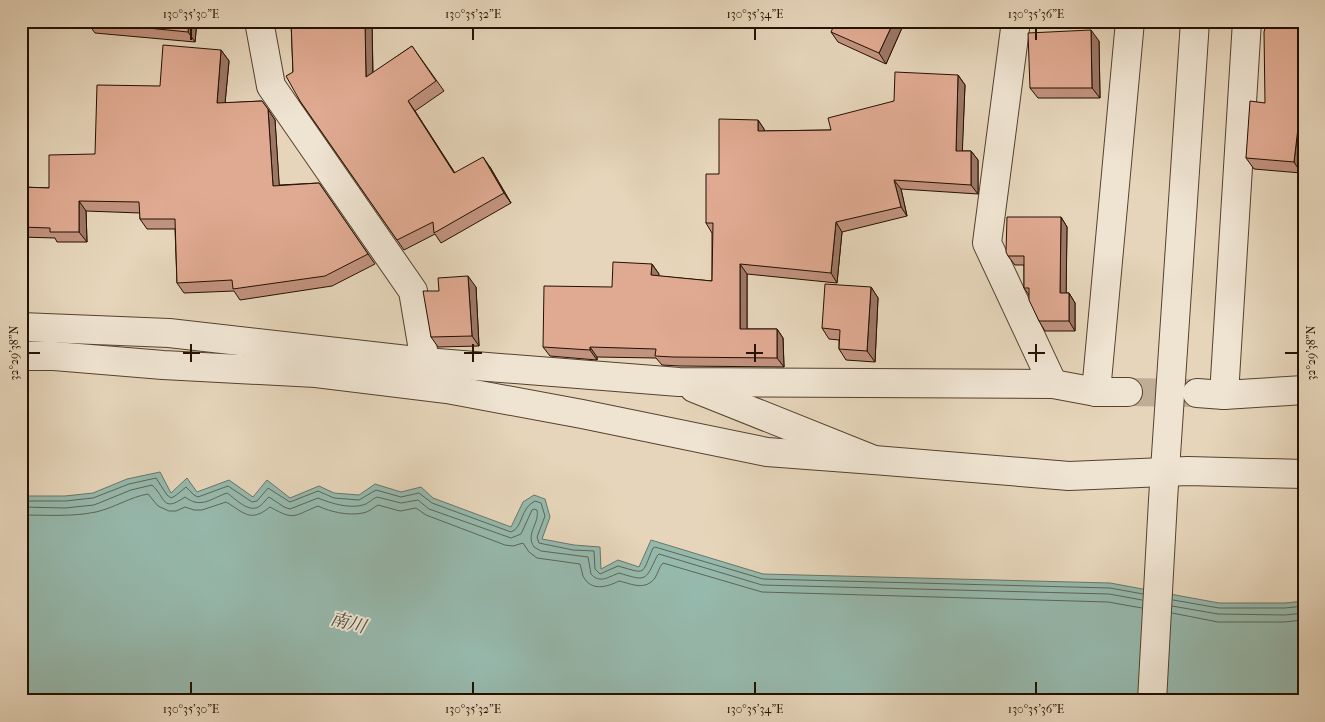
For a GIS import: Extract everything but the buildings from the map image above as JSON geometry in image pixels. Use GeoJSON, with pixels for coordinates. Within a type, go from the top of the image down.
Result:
{"type":"FeatureCollection","features":[{"type":"Feature","properties":{"kind":"street"},"geometry":{"type":"LineString","coordinates":[[259,21],[271,86],[413,290],[425,362]]}},
{"type":"Feature","properties":{"kind":"street"},"geometry":{"type":"LineString","coordinates":[[1016,21],[987,243],[1053,384]]}},
{"type":"Feature","properties":{"kind":"street"},"geometry":{"type":"LineString","coordinates":[[1096,392],[1130,21]]}},
{"type":"Feature","properties":{"kind":"street"},"geometry":{"type":"LineString","coordinates":[[1152,701],[1162,500],[1195,21]]}},
{"type":"Feature","properties":{"kind":"street"},"geometry":{"type":"LineString","coordinates":[[1224,395],[1247,21]]}},
{"type":"Feature","properties":{"kind":"street"},"geometry":{"type":"LineString","coordinates":[[21,328],[169,333],[425,362],[679,382],[1053,384],[1096,392],[1128,392]]}},
{"type":"Feature","properties":{"kind":"street"},"geometry":{"type":"LineString","coordinates":[[21,356],[54,356],[163,365],[316,373],[446,389],[592,416],[767,452],[1069,476],[1188,471],[1304,474]]}},
{"type":"Feature","properties":{"kind":"street"},"geometry":{"type":"LineString","coordinates":[[679,382],[874,460]]}},
{"type":"Feature","properties":{"kind":"street"},"geometry":{"type":"LineString","coordinates":[[1197,393],[1224,395],[1304,390]]}},
{"type":"Feature","properties":{"kind":"water","name":"南川"},"geometry":{"type":"Polygon","coordinates":[[[160,472],[171,493],[187,478],[197,492],[229,480],[253,497],[267,480],[290,498],[319,486],[334,493],[359,495],[375,484],[401,492],[421,487],[433,498],[511,527],[523,502],[534,495],[545,499],[550,517],[542,539],[574,545],[600,547],[601,569],[618,560],[639,567],[651,540],[763,574],[1110,583],[1219,603],[1285,603],[1304,601],[1304,701],[21,701],[21,496],[65,496],[93,493],[127,479],[160,472]]]}},
{"type":"Feature","properties":{"kind":"tunnel"},"geometry":{"type":"LineString","coordinates":[[1128,392],[1193,393]]}}]}
